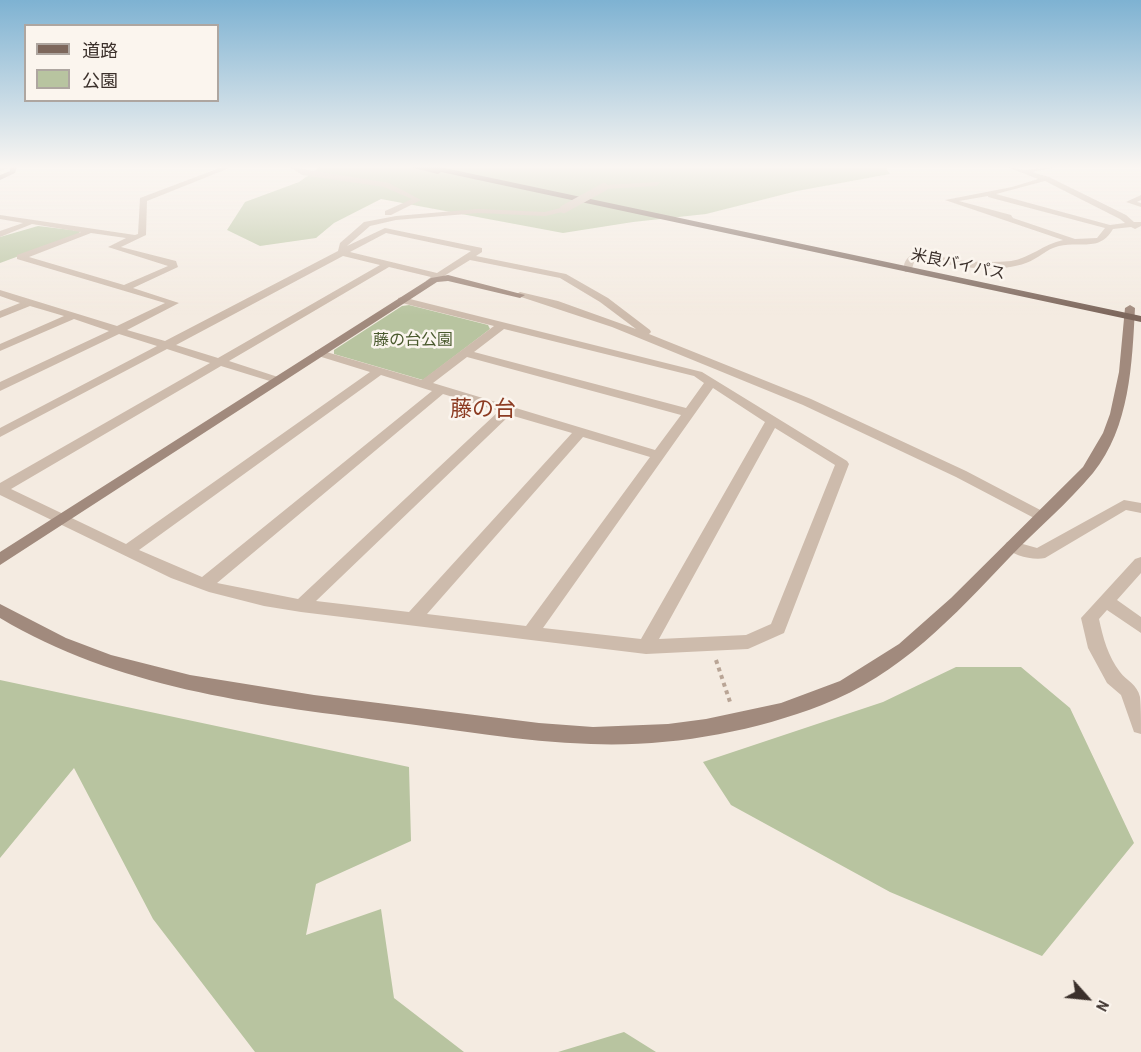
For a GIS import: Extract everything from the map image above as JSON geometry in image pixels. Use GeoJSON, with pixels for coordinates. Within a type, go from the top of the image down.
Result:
{"type":"FeatureCollection","features":[{"type":"Feature","properties":{"kind":"main road"},"geometry":{"type":"LineString","coordinates":[[665,216],[711,225]]}},
{"type":"Feature","properties":{"kind":"main road","name":"米良バイパス"},"geometry":{"type":"LineString","coordinates":[[665,216],[711,225]]}},
{"type":"Feature","properties":{"kind":"main road","name":"米良バイパス"},"geometry":{"type":"LineString","coordinates":[[669,216],[1135,314]]}},
{"type":"Feature","properties":{"kind":"main road"},"geometry":{"type":"LineString","coordinates":[[672,216],[711,225]]}},
{"type":"Feature","properties":{"kind":"street"},"geometry":{"type":"LineString","coordinates":[[125,288],[173,267],[173,263],[112,247],[142,235],[143,216]]}},
{"type":"Feature","properties":{"kind":"street"},"geometry":{"type":"LineString","coordinates":[[342,253],[343,245],[378,216]]}},
{"type":"Feature","properties":{"kind":"street"},"geometry":{"type":"LineString","coordinates":[[367,224],[418,216]]}},
{"type":"Feature","properties":{"kind":"street"},"geometry":{"type":"LineString","coordinates":[[1005,216],[1009,220],[1076,242]]}},
{"type":"Feature","properties":{"kind":"street"},"geometry":{"type":"LineString","coordinates":[[1070,216],[1110,227],[1137,224]]}},
{"type":"Feature","properties":{"kind":"street"},"geometry":{"type":"LineString","coordinates":[[1120,216],[1137,224],[1141,234]]}},
{"type":"Feature","properties":{"kind":"street"},"geometry":{"type":"LineString","coordinates":[[0,217],[136,237]]}},
{"type":"Feature","properties":{"kind":"street"},"geometry":{"type":"LineString","coordinates":[[0,234],[31,223]]}},
{"type":"Feature","properties":{"kind":"street"},"geometry":{"type":"LineString","coordinates":[[908,266],[911,258],[918,256],[967,264],[1024,262],[1032,254],[1053,245],[1099,241],[1110,227]]}},
{"type":"Feature","properties":{"kind":"street"},"geometry":{"type":"LineString","coordinates":[[0,433],[7,426],[385,230],[479,250],[0,559]]}},
{"type":"Feature","properties":{"kind":"street"},"geometry":{"type":"LineString","coordinates":[[0,387],[174,303],[20,257],[92,231]]}},
{"type":"Feature","properties":{"kind":"street"},"geometry":{"type":"LineString","coordinates":[[342,253],[388,264],[434,279],[448,278],[554,303],[661,342],[860,426],[961,474],[1041,516]]}},
{"type":"Feature","properties":{"kind":"street"},"geometry":{"type":"LineString","coordinates":[[468,257],[563,276],[604,300],[661,342]]}},
{"type":"Feature","properties":{"kind":"street"},"geometry":{"type":"LineString","coordinates":[[0,489],[388,264]]}},
{"type":"Feature","properties":{"kind":"street"},"geometry":{"type":"LineString","coordinates":[[0,293],[277,380]]}},
{"type":"Feature","properties":{"kind":"street"},"geometry":{"type":"LineString","coordinates":[[0,489],[204,584],[250,597],[301,606],[646,647],[748,642],[778,628],[842,464],[698,374],[402,300]]}},
{"type":"Feature","properties":{"kind":"street"},"geometry":{"type":"LineString","coordinates":[[0,315],[30,302]]}},
{"type":"Feature","properties":{"kind":"street"},"geometry":{"type":"LineString","coordinates":[[0,610],[66,646],[118,664],[157,676],[203,686],[290,700],[585,735],[655,732],[737,722],[790,708],[845,687],[902,653],[939,621],[1088,470],[1109,438],[1118,414],[1135,314]]}},
{"type":"Feature","properties":{"kind":"street"},"geometry":{"type":"LineString","coordinates":[[0,348],[73,316]]}},
{"type":"Feature","properties":{"kind":"street"},"geometry":{"type":"LineString","coordinates":[[423,385],[502,325]]}},
{"type":"Feature","properties":{"kind":"street"},"geometry":{"type":"LineString","coordinates":[[319,353],[658,455]]}},
{"type":"Feature","properties":{"kind":"street"},"geometry":{"type":"LineString","coordinates":[[465,353],[689,413]]}},
{"type":"Feature","properties":{"kind":"street"},"geometry":{"type":"LineString","coordinates":[[128,550],[378,371]]}},
{"type":"Feature","properties":{"kind":"street"},"geometry":{"type":"LineString","coordinates":[[530,633],[711,382]]}},
{"type":"Feature","properties":{"kind":"street"},"geometry":{"type":"LineString","coordinates":[[204,584],[441,390]]}},
{"type":"Feature","properties":{"kind":"street"},"geometry":{"type":"LineString","coordinates":[[301,606],[508,410]]}},
{"type":"Feature","properties":{"kind":"street"},"geometry":{"type":"LineString","coordinates":[[646,647],[772,421]]}},
{"type":"Feature","properties":{"kind":"street"},"geometry":{"type":"LineString","coordinates":[[413,620],[580,432]]}},
{"type":"Feature","properties":{"kind":"street"},"geometry":{"type":"LineString","coordinates":[[1012,546],[1032,554],[1039,554],[1124,505],[1141,508]]}},
{"type":"Feature","properties":{"kind":"street"},"geometry":{"type":"LineString","coordinates":[[1141,563],[1090,618],[1097,648],[1114,678],[1129,691],[1141,726]]}},
{"type":"Feature","properties":{"kind":"street"},"geometry":{"type":"LineString","coordinates":[[1106,601],[1141,626]]}},
{"type":"Feature","properties":{"kind":"path"},"geometry":{"type":"LineString","coordinates":[[711,644],[737,722]]}},
{"type":"Feature","properties":{"kind":"green space"},"geometry":{"type":"Polygon","coordinates":[[[236,216],[348,216],[334,223],[316,238],[260,246],[227,230],[236,216]]]}},
{"type":"Feature","properties":{"kind":"green space"},"geometry":{"type":"Polygon","coordinates":[[[472,216],[687,216],[633,222],[563,233],[472,216]]]}},
{"type":"Feature","properties":{"kind":"green space"},"geometry":{"type":"Polygon","coordinates":[[[38,226],[80,231],[79,234],[0,263],[0,237],[38,226]]]}},
{"type":"Feature","properties":{"kind":"green space","name":"藤の台公園"},"geometry":{"type":"Polygon","coordinates":[[[409,305],[488,325],[490,329],[423,380],[334,354],[334,350],[402,306],[409,305]]]}},
{"type":"Feature","properties":{"kind":"green space"},"geometry":{"type":"Polygon","coordinates":[[[956,667],[1021,667],[1070,708],[1134,843],[1042,956],[890,892],[731,805],[703,762],[883,702],[956,667]]]}},
{"type":"Feature","properties":{"kind":"green space"},"geometry":{"type":"Polygon","coordinates":[[[0,680],[409,767],[411,841],[316,884],[306,935],[381,909],[394,998],[464,1052],[255,1052],[153,919],[74,768],[0,858],[0,680]]]}},
{"type":"Feature","properties":{"kind":"green space"},"geometry":{"type":"Polygon","coordinates":[[[624,1032],[656,1052],[558,1052],[624,1032]]]}},
{"type":"Feature","properties":{"kind":"district","name":"藤の台"},"geometry":{"type":"Point","coordinates":[483,410]}}]}
